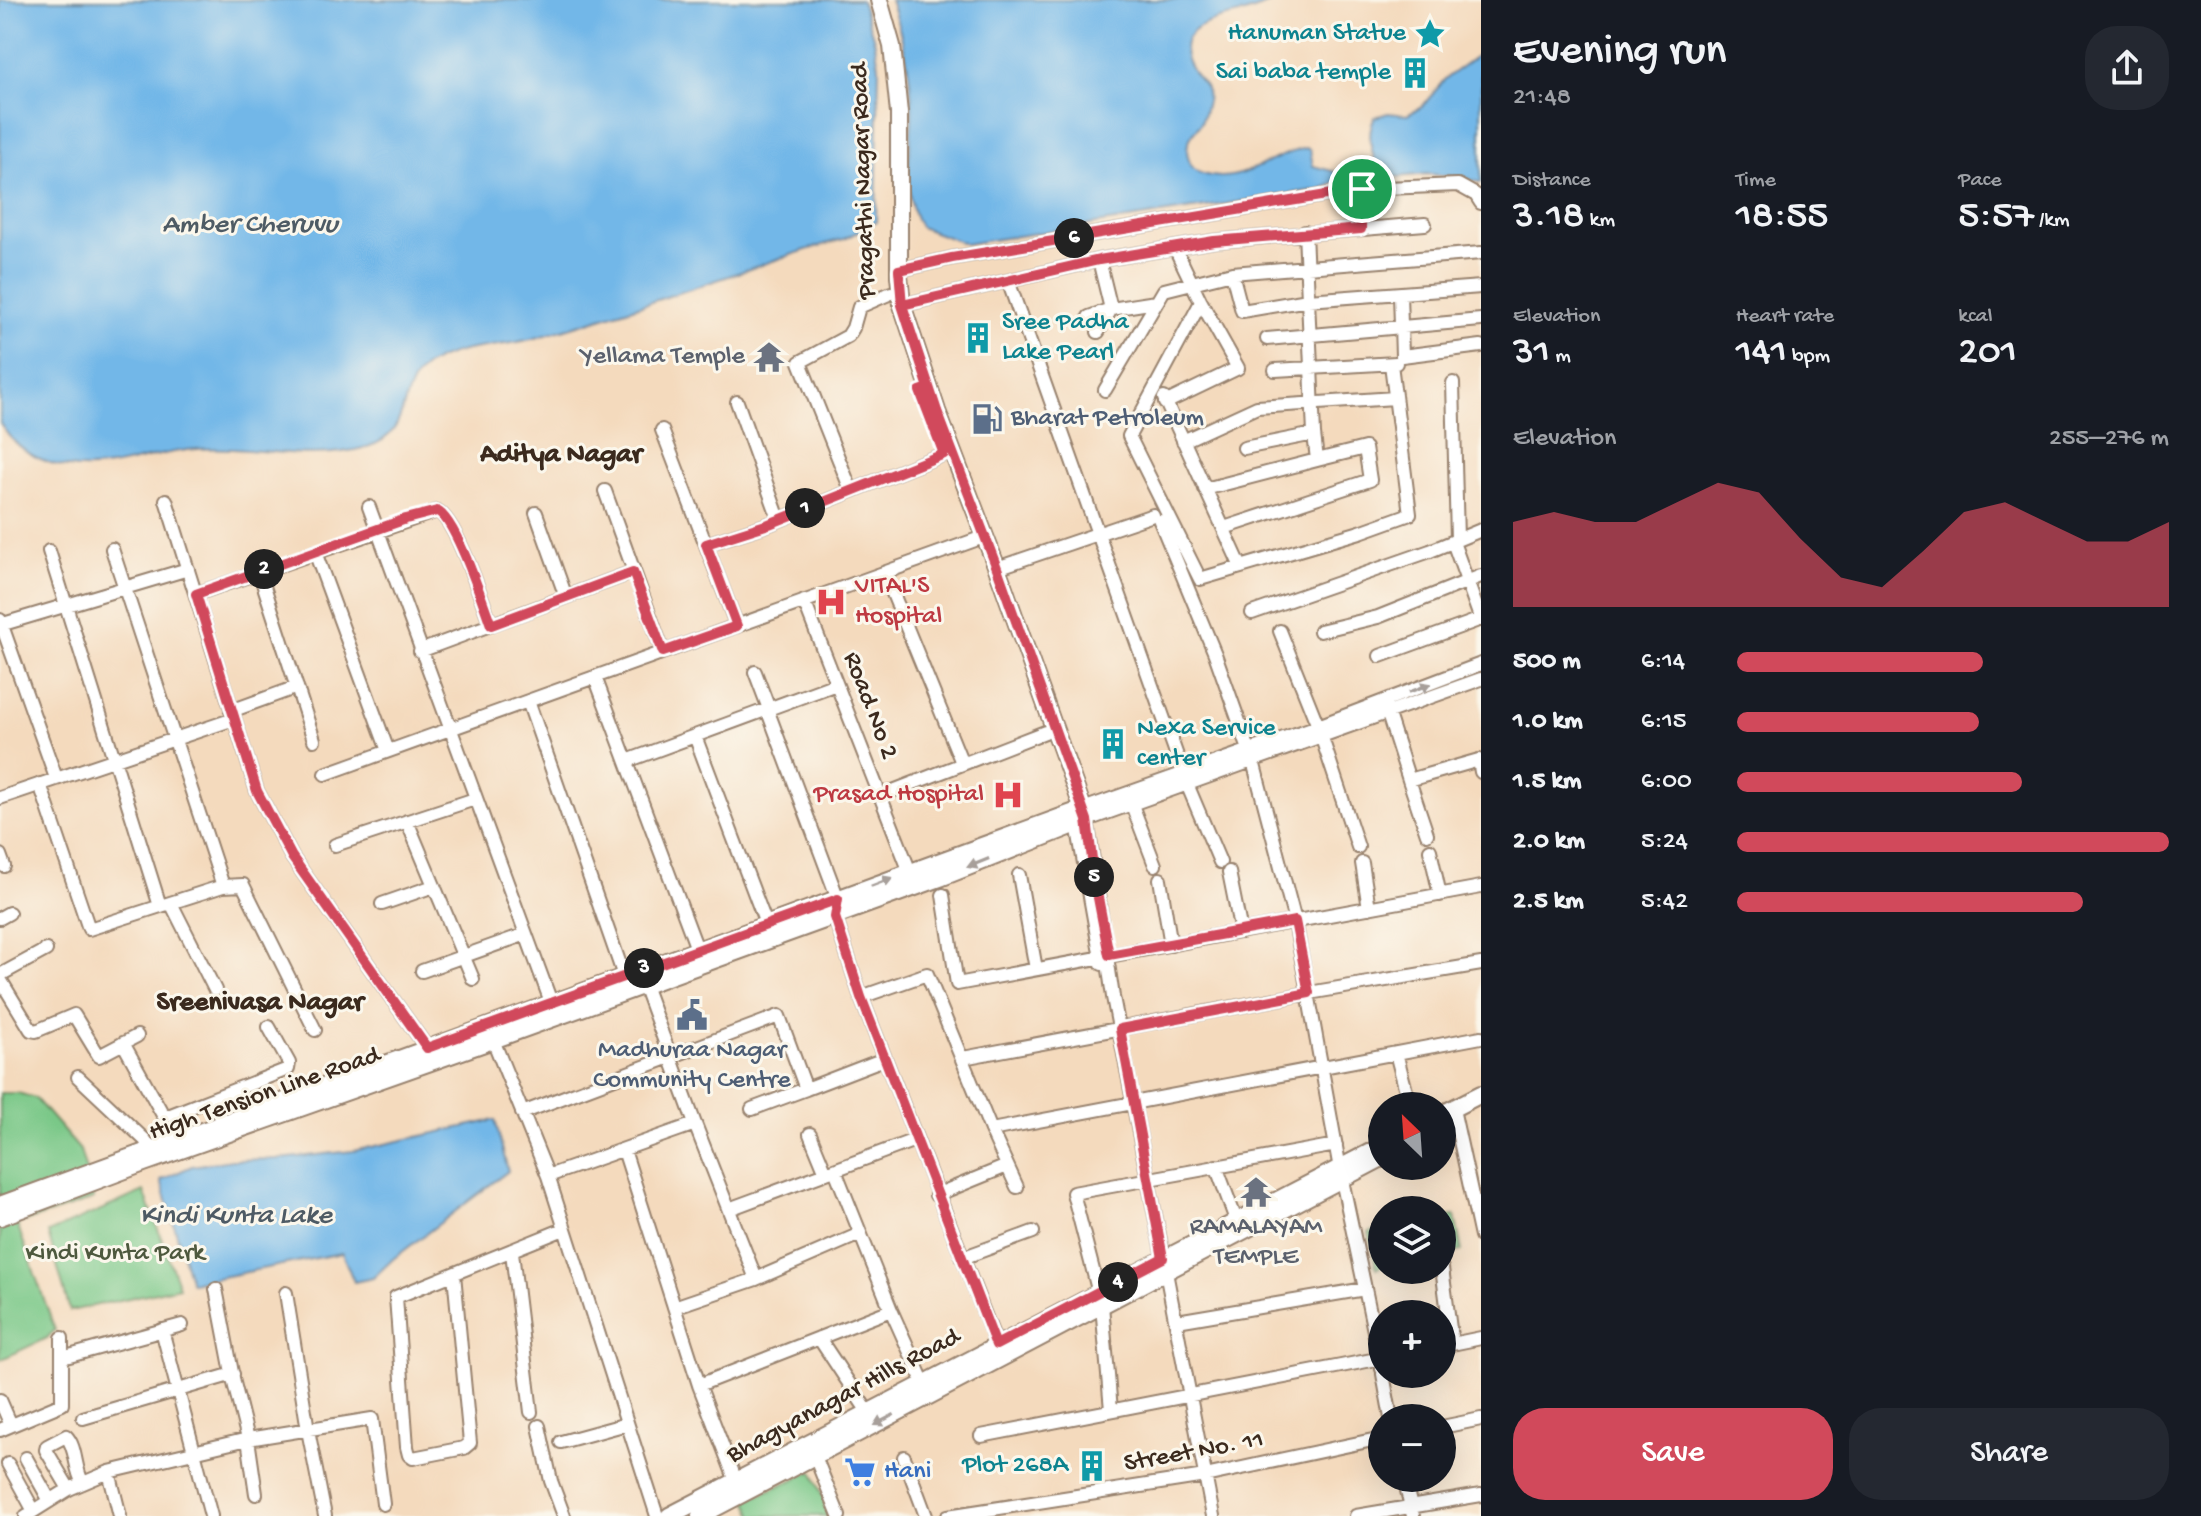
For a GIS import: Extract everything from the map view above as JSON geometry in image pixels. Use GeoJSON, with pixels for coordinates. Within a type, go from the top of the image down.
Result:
{"type":"FeatureCollection","features":[{"type":"Feature","properties":{"kind":"main road","name":"Pragathi Nagar Road"},"geometry":{"type":"LineString","coordinates":[[871,0],[883,39],[889,90],[897,299]]}},
{"type":"Feature","properties":{"kind":"main road"},"geometry":{"type":"LineString","coordinates":[[879,0],[892,46],[899,113],[897,299],[944,454],[978,539],[1045,732],[1080,816]]}},
{"type":"Feature","properties":{"kind":"main road"},"geometry":{"type":"LineString","coordinates":[[925,390],[997,568],[1080,816]]}},
{"type":"Feature","properties":{"kind":"main road","name":"High Tension Line Road"},"geometry":{"type":"LineString","coordinates":[[0,1217],[243,1115],[910,872],[1080,816]]}},
{"type":"Feature","properties":{"kind":"main road","name":"High Tension Line Road"},"geometry":{"type":"LineString","coordinates":[[0,1205],[493,1040],[835,917],[1080,816]]}},
{"type":"Feature","properties":{"kind":"main road"},"geometry":{"type":"LineString","coordinates":[[1456,1111],[1481,1094]]}},
{"type":"Feature","properties":{"kind":"main road"},"geometry":{"type":"LineString","coordinates":[[1456,1114],[1481,1106]]}},
{"type":"Feature","properties":{"kind":"main road","name":"Bhagyanagar Hills Road"},"geometry":{"type":"LineString","coordinates":[[700,1516],[812,1449],[1341,1174],[1368,1156]]}},
{"type":"Feature","properties":{"kind":"main road","name":"Bhagyanagar Hills Road"},"geometry":{"type":"LineString","coordinates":[[1165,1265],[1236,1220],[1368,1163]]}},
{"type":"Feature","properties":{"kind":"main road","name":"Bhagyanagar Hills Road"},"geometry":{"type":"LineString","coordinates":[[833,1438],[868,1412],[926,1389]]}},
{"type":"Feature","properties":{"kind":"main road","name":"Bhagyanagar Hills Road"},"geometry":{"type":"LineString","coordinates":[[669,1516],[736,1481],[812,1449]]}},
{"type":"Feature","properties":{"kind":"street"},"geometry":{"type":"LineString","coordinates":[[899,270],[952,258],[1362,189],[1458,185],[1476,195],[1481,203]]}},
{"type":"Feature","properties":{"kind":"street"},"geometry":{"type":"LineString","coordinates":[[1361,229],[1362,189]]}},
{"type":"Feature","properties":{"kind":"street"},"geometry":{"type":"LineString","coordinates":[[851,490],[800,362],[848,336],[859,307],[1175,248],[1305,232],[1425,224]]}},
{"type":"Feature","properties":{"kind":"street"},"geometry":{"type":"LineString","coordinates":[[1305,232],[1317,460]]}},
{"type":"Feature","properties":{"kind":"street"},"geometry":{"type":"LineString","coordinates":[[1165,403],[1238,368],[1175,248]]}},
{"type":"Feature","properties":{"kind":"street"},"geometry":{"type":"LineString","coordinates":[[1105,390],[1164,290],[1232,273],[1481,253]]}},
{"type":"Feature","properties":{"kind":"street"},"geometry":{"type":"LineString","coordinates":[[1098,332],[1111,309],[1099,260]]}},
{"type":"Feature","properties":{"kind":"street"},"geometry":{"type":"LineString","coordinates":[[1232,273],[1242,311],[1308,300],[1481,287]]}},
{"type":"Feature","properties":{"kind":"street"},"geometry":{"type":"LineString","coordinates":[[1011,289],[1185,778],[1220,862]]}},
{"type":"Feature","properties":{"kind":"street"},"geometry":{"type":"LineString","coordinates":[[1275,370],[1402,361],[1400,294]]}},
{"type":"Feature","properties":{"kind":"street"},"geometry":{"type":"LineString","coordinates":[[1089,317],[1111,309],[1156,302]]}},
{"type":"Feature","properties":{"kind":"street"},"geometry":{"type":"LineString","coordinates":[[1201,302],[1129,436],[1200,579],[1360,532],[1410,514],[1391,364]]}},
{"type":"Feature","properties":{"kind":"street"},"geometry":{"type":"LineString","coordinates":[[1267,339],[1481,320]]}},
{"type":"Feature","properties":{"kind":"street"},"geometry":{"type":"LineString","coordinates":[[1402,356],[1481,346]]}},
{"type":"Feature","properties":{"kind":"street"},"geometry":{"type":"LineString","coordinates":[[1380,656],[1481,620],[1466,582],[1455,540],[1453,383]]}},
{"type":"Feature","properties":{"kind":"street"},"geometry":{"type":"LineString","coordinates":[[1158,384],[1241,567]]}},
{"type":"Feature","properties":{"kind":"street"},"geometry":{"type":"LineString","coordinates":[[1183,441],[1257,407],[1395,398]]}},
{"type":"Feature","properties":{"kind":"street"},"geometry":{"type":"LineString","coordinates":[[737,402],[779,519]]}},
{"type":"Feature","properties":{"kind":"street"},"geometry":{"type":"LineString","coordinates":[[662,430],[737,626]]}},
{"type":"Feature","properties":{"kind":"street"},"geometry":{"type":"LineString","coordinates":[[1244,448],[1314,434]]}},
{"type":"Feature","properties":{"kind":"street"},"geometry":{"type":"LineString","coordinates":[[1205,489],[1365,448],[1370,480],[1224,528]]}},
{"type":"Feature","properties":{"kind":"street"},"geometry":{"type":"LineString","coordinates":[[706,544],[779,519],[944,454]]}},
{"type":"Feature","properties":{"kind":"street"},"geometry":{"type":"LineString","coordinates":[[605,491],[663,652]]}},
{"type":"Feature","properties":{"kind":"street"},"geometry":{"type":"LineString","coordinates":[[166,500],[257,791],[292,857],[427,1048]]}},
{"type":"Feature","properties":{"kind":"street"},"geometry":{"type":"LineString","coordinates":[[369,507],[551,1002]]}},
{"type":"Feature","properties":{"kind":"street"},"geometry":{"type":"LineString","coordinates":[[196,594],[435,511],[443,513],[464,553],[491,625]]}},
{"type":"Feature","properties":{"kind":"street"},"geometry":{"type":"LineString","coordinates":[[536,513],[566,597]]}},
{"type":"Feature","properties":{"kind":"street"},"geometry":{"type":"LineString","coordinates":[[997,568],[1097,534],[1156,518],[1215,654],[1252,755],[1295,921],[1368,1302]]}},
{"type":"Feature","properties":{"kind":"street"},"geometry":{"type":"LineString","coordinates":[[1252,613],[1481,530]]}},
{"type":"Feature","properties":{"kind":"street"},"geometry":{"type":"LineString","coordinates":[[325,774],[978,539]]}},
{"type":"Feature","properties":{"kind":"street"},"geometry":{"type":"LineString","coordinates":[[112,549],[223,886]]}},
{"type":"Feature","properties":{"kind":"street"},"geometry":{"type":"LineString","coordinates":[[49,551],[115,758],[166,904],[215,990]]}},
{"type":"Feature","properties":{"kind":"street"},"geometry":{"type":"LineString","coordinates":[[315,552],[388,751]]}},
{"type":"Feature","properties":{"kind":"street"},"geometry":{"type":"LineString","coordinates":[[56,778],[0,623],[188,569]]}},
{"type":"Feature","properties":{"kind":"street"},"geometry":{"type":"LineString","coordinates":[[259,571],[314,740]]}},
{"type":"Feature","properties":{"kind":"street"},"geometry":{"type":"LineString","coordinates":[[420,651],[633,572]]}},
{"type":"Feature","properties":{"kind":"street"},"geometry":{"type":"LineString","coordinates":[[885,574],[962,763]]}},
{"type":"Feature","properties":{"kind":"street"},"geometry":{"type":"LineString","coordinates":[[1320,631],[1378,617],[1481,576]]}},
{"type":"Feature","properties":{"kind":"street","name":"Road No 2"},"geometry":{"type":"LineString","coordinates":[[804,601],[910,872]]}},
{"type":"Feature","properties":{"kind":"street"},"geometry":{"type":"LineString","coordinates":[[1280,631],[1320,732],[1358,847]]}},
{"type":"Feature","properties":{"kind":"street"},"geometry":{"type":"LineString","coordinates":[[1080,816],[1320,732],[1481,664]]}},
{"type":"Feature","properties":{"kind":"street"},"geometry":{"type":"LineString","coordinates":[[755,672],[838,899],[835,917],[861,997],[999,1351]]}},
{"type":"Feature","properties":{"kind":"street"},"geometry":{"type":"LineString","coordinates":[[595,677],[697,949]]}},
{"type":"Feature","properties":{"kind":"street"},"geometry":{"type":"LineString","coordinates":[[1385,707],[1481,679]]}},
{"type":"Feature","properties":{"kind":"street"},"geometry":{"type":"LineString","coordinates":[[627,761],[836,684]]}},
{"type":"Feature","properties":{"kind":"street"},"geometry":{"type":"LineString","coordinates":[[0,798],[174,740],[297,687]]}},
{"type":"Feature","properties":{"kind":"street"},"geometry":{"type":"LineString","coordinates":[[528,701],[624,976]]}},
{"type":"Feature","properties":{"kind":"street"},"geometry":{"type":"LineString","coordinates":[[1385,707],[1427,834]]}},
{"type":"Feature","properties":{"kind":"street"},"geometry":{"type":"LineString","coordinates":[[880,796],[1045,732]]}},
{"type":"Feature","properties":{"kind":"street"},"geometry":{"type":"LineString","coordinates":[[695,736],[766,924]]}},
{"type":"Feature","properties":{"kind":"street"},"geometry":{"type":"LineString","coordinates":[[1409,780],[1479,760],[1481,772]]}},
{"type":"Feature","properties":{"kind":"street"},"geometry":{"type":"LineString","coordinates":[[1080,816],[1132,805],[1185,778]]}},
{"type":"Feature","properties":{"kind":"street"},"geometry":{"type":"LineString","coordinates":[[40,784],[89,929],[223,886],[243,885],[315,1030]]}},
{"type":"Feature","properties":{"kind":"street"},"geometry":{"type":"LineString","coordinates":[[335,845],[475,799]]}},
{"type":"Feature","properties":{"kind":"street"},"geometry":{"type":"LineString","coordinates":[[1132,805],[1155,865]]}},
{"type":"Feature","properties":{"kind":"street"},"geometry":{"type":"LineString","coordinates":[[1080,816],[1095,882],[1105,980],[1113,997],[1120,1029],[1213,1516]]}},
{"type":"Feature","properties":{"kind":"street"},"geometry":{"type":"LineString","coordinates":[[407,821],[473,979]]}},
{"type":"Feature","properties":{"kind":"street"},"geometry":{"type":"LineString","coordinates":[[1430,850],[1440,895]]}},
{"type":"Feature","properties":{"kind":"street"},"geometry":{"type":"LineString","coordinates":[[1362,863],[1369,908]]}},
{"type":"Feature","properties":{"kind":"street"},"geometry":{"type":"LineString","coordinates":[[1229,872],[1241,932]]}},
{"type":"Feature","properties":{"kind":"street"},"geometry":{"type":"LineString","coordinates":[[1019,875],[1036,969]]}},
{"type":"Feature","properties":{"kind":"street"},"geometry":{"type":"LineString","coordinates":[[1160,879],[1171,945]]}},
{"type":"Feature","properties":{"kind":"street"},"geometry":{"type":"LineString","coordinates":[[382,904],[434,886]]}},
{"type":"Feature","properties":{"kind":"street"},"geometry":{"type":"LineString","coordinates":[[943,895],[957,984],[1481,887]]}},
{"type":"Feature","properties":{"kind":"street"},"geometry":{"type":"LineString","coordinates":[[422,971],[526,934]]}},
{"type":"Feature","properties":{"kind":"street"},"geometry":{"type":"LineString","coordinates":[[46,950],[0,977],[31,1030],[36,1031],[72,1015],[97,1056],[137,1036]]}},
{"type":"Feature","properties":{"kind":"street"},"geometry":{"type":"LineString","coordinates":[[963,1058],[1481,964]]}},
{"type":"Feature","properties":{"kind":"street"},"geometry":{"type":"LineString","coordinates":[[861,997],[927,974],[1017,1187]]}},
{"type":"Feature","properties":{"kind":"street"},"geometry":{"type":"LineString","coordinates":[[644,985],[756,1279]]}},
{"type":"Feature","properties":{"kind":"street"},"geometry":{"type":"LineString","coordinates":[[522,1113],[779,1016],[806,1089]]}},
{"type":"Feature","properties":{"kind":"street"},"geometry":{"type":"LineString","coordinates":[[123,1043],[164,1115],[168,1116],[288,1069],[289,1063],[269,1027]]}},
{"type":"Feature","properties":{"kind":"street"},"geometry":{"type":"LineString","coordinates":[[991,1130],[1481,1037]]}},
{"type":"Feature","properties":{"kind":"street"},"geometry":{"type":"LineString","coordinates":[[493,1040],[548,1176],[657,1516]]}},
{"type":"Feature","properties":{"kind":"street"},"geometry":{"type":"LineString","coordinates":[[1396,1053],[1406,1092]]}},
{"type":"Feature","properties":{"kind":"street"},"geometry":{"type":"LineString","coordinates":[[752,1109],[884,1059]]}},
{"type":"Feature","properties":{"kind":"street"},"geometry":{"type":"LineString","coordinates":[[78,1077],[112,1107],[152,1154]]}},
{"type":"Feature","properties":{"kind":"street"},"geometry":{"type":"LineString","coordinates":[[232,1092],[243,1115]]}},
{"type":"Feature","properties":{"kind":"street"},"geometry":{"type":"LineString","coordinates":[[213,1100],[222,1123]]}},
{"type":"Feature","properties":{"kind":"street"},"geometry":{"type":"LineString","coordinates":[[548,1176],[695,1124]]}},
{"type":"Feature","properties":{"kind":"street"},"geometry":{"type":"LineString","coordinates":[[810,1134],[860,1234],[926,1389]]}},
{"type":"Feature","properties":{"kind":"street"},"geometry":{"type":"LineString","coordinates":[[729,1209],[915,1140]]}},
{"type":"Feature","properties":{"kind":"street"},"geometry":{"type":"LineString","coordinates":[[1111,1410],[1100,1298],[1073,1193],[1336,1145]]}},
{"type":"Feature","properties":{"kind":"street"},"geometry":{"type":"LineString","coordinates":[[1456,1146],[1481,1237]]}},
{"type":"Feature","properties":{"kind":"street"},"geometry":{"type":"LineString","coordinates":[[624,1150],[699,1385],[736,1481]]}},
{"type":"Feature","properties":{"kind":"street"},"geometry":{"type":"LineString","coordinates":[[936,1195],[1007,1166]]}},
{"type":"Feature","properties":{"kind":"street"},"geometry":{"type":"LineString","coordinates":[[1216,1166],[1236,1220]]}},
{"type":"Feature","properties":{"kind":"street"},"geometry":{"type":"LineString","coordinates":[[454,1274],[470,1443],[464,1448],[413,1458],[407,1447],[396,1297],[564,1229]]}},
{"type":"Feature","properties":{"kind":"street"},"geometry":{"type":"LineString","coordinates":[[962,1258],[1033,1232]]}},
{"type":"Feature","properties":{"kind":"street"},"geometry":{"type":"LineString","coordinates":[[674,1307],[756,1279],[860,1234]]}},
{"type":"Feature","properties":{"kind":"street"},"geometry":{"type":"LineString","coordinates":[[512,1252],[531,1412]]}},
{"type":"Feature","properties":{"kind":"street"},"geometry":{"type":"LineString","coordinates":[[216,1289],[248,1439],[256,1494]]}},
{"type":"Feature","properties":{"kind":"street"},"geometry":{"type":"LineString","coordinates":[[1177,1321],[1365,1289]]}},
{"type":"Feature","properties":{"kind":"street"},"geometry":{"type":"LineString","coordinates":[[286,1293],[325,1516]]}},
{"type":"Feature","properties":{"kind":"street"},"geometry":{"type":"LineString","coordinates":[[699,1385],[891,1310]]}},
{"type":"Feature","properties":{"kind":"street"},"geometry":{"type":"LineString","coordinates":[[62,1358],[182,1325]]}},
{"type":"Feature","properties":{"kind":"street"},"geometry":{"type":"LineString","coordinates":[[162,1330],[211,1516]]}},
{"type":"Feature","properties":{"kind":"street"},"geometry":{"type":"LineString","coordinates":[[0,1400],[6,1428],[62,1404],[62,1338]]}},
{"type":"Feature","properties":{"kind":"street"},"geometry":{"type":"LineString","coordinates":[[819,1338],[868,1412]]}},
{"type":"Feature","properties":{"kind":"street"},"geometry":{"type":"LineString","coordinates":[[1456,1343],[1481,1338]]}},
{"type":"Feature","properties":{"kind":"street"},"geometry":{"type":"LineString","coordinates":[[981,1436],[1188,1396],[1368,1367]]}},
{"type":"Feature","properties":{"kind":"street"},"geometry":{"type":"LineString","coordinates":[[83,1418],[233,1374]]}},
{"type":"Feature","properties":{"kind":"street"},"geometry":{"type":"LineString","coordinates":[[8,1464],[30,1514],[69,1489],[109,1472],[248,1439],[372,1419],[383,1504]]}},
{"type":"Feature","properties":{"kind":"street"},"geometry":{"type":"LineString","coordinates":[[1456,1424],[1481,1419]]}},
{"type":"Feature","properties":{"kind":"street"},"geometry":{"type":"LineString","coordinates":[[561,1442],[627,1424]]}},
{"type":"Feature","properties":{"kind":"street"},"geometry":{"type":"LineString","coordinates":[[539,1426],[551,1481],[564,1516]]}},
{"type":"Feature","properties":{"kind":"street"},"geometry":{"type":"LineString","coordinates":[[69,1489],[46,1450],[47,1446],[66,1436],[72,1444],[76,1473],[83,1483]]}},
{"type":"Feature","properties":{"kind":"street","name":"Street No. 11"},"geometry":{"type":"LineString","coordinates":[[948,1516],[1205,1476],[1368,1441]]}},
{"type":"Feature","properties":{"kind":"street"},"geometry":{"type":"LineString","coordinates":[[812,1449],[839,1516]]}},
{"type":"Feature","properties":{"kind":"street"},"geometry":{"type":"LineString","coordinates":[[904,1457],[926,1516]]}},
{"type":"Feature","properties":{"kind":"street"},"geometry":{"type":"LineString","coordinates":[[26,1458],[50,1501]]}},
{"type":"Feature","properties":{"kind":"street"},"geometry":{"type":"LineString","coordinates":[[109,1472],[120,1516]]}},
{"type":"Feature","properties":{"kind":"street"},"geometry":{"type":"LineString","coordinates":[[1356,1516],[1412,1511],[1481,1495]]}},
{"type":"Feature","properties":{"kind":"green space"},"geometry":{"type":"Polygon","coordinates":[[[0,1093],[18,1093],[35,1098],[80,1150],[94,1199],[17,1224],[55,1330],[47,1338],[0,1360],[0,1093]]]}},
{"type":"Feature","properties":{"kind":"green space","name":"Kindi Kunta Park"},"geometry":{"type":"Polygon","coordinates":[[[144,1191],[179,1287],[70,1311],[48,1233],[144,1191]]]}},
{"type":"Feature","properties":{"kind":"green space"},"geometry":{"type":"Polygon","coordinates":[[[1456,1221],[1462,1251],[1456,1252],[1456,1221]]]}},
{"type":"Feature","properties":{"kind":"green space"},"geometry":{"type":"Polygon","coordinates":[[[812,1471],[832,1516],[754,1516],[747,1500],[812,1471]]]}},
{"type":"Feature","properties":{"kind":"water","name":"Amber Cheruvu"},"geometry":{"type":"Polygon","coordinates":[[[0,0],[861,0],[879,66],[876,222],[844,239],[584,323],[525,340],[441,358],[418,375],[392,432],[367,447],[322,454],[187,450],[95,468],[52,464],[18,445],[0,423],[0,0]]]}},
{"type":"Feature","properties":{"kind":"water"},"geometry":{"type":"Polygon","coordinates":[[[890,0],[1278,0],[1208,23],[1190,35],[1185,44],[1186,56],[1208,96],[1200,124],[1188,143],[1188,158],[1199,173],[1230,176],[1306,148],[1310,150],[1313,166],[1336,172],[1335,183],[1321,189],[966,244],[920,227],[910,199],[908,170],[912,110],[910,82],[890,0]]]}},
{"type":"Feature","properties":{"kind":"water"},"geometry":{"type":"Polygon","coordinates":[[[1481,32],[1481,183],[1462,177],[1427,174],[1387,178],[1377,165],[1370,140],[1375,117],[1388,113],[1407,115],[1422,107],[1445,79],[1475,57],[1480,50],[1481,32]]]}},
{"type":"Feature","properties":{"kind":"water","name":"Kindi Kunta Lake"},"geometry":{"type":"Polygon","coordinates":[[[495,1120],[508,1171],[393,1259],[373,1278],[354,1282],[342,1253],[191,1283],[161,1180],[192,1166],[353,1151],[495,1120]]]}},
{"type":"Feature","properties":{"kind":"place","name":"Hanuman Statue"},"geometry":{"type":"Point","coordinates":[1430,34]}},
{"type":"Feature","properties":{"kind":"place","name":"Sai baba temple"},"geometry":{"type":"Point","coordinates":[1415,73]}},
{"type":"Feature","properties":{"kind":"place","name":"Sree Padha Lake Pearl"},"geometry":{"type":"Point","coordinates":[978,338]}},
{"type":"Feature","properties":{"kind":"place","name":"Yellama Temple"},"geometry":{"type":"Point","coordinates":[769,357]}},
{"type":"Feature","properties":{"kind":"place","name":"Bharat Petroleum"},"geometry":{"type":"Point","coordinates":[987,419]}},
{"type":"Feature","properties":{"kind":"place","name":"VITAL'S Hospital"},"geometry":{"type":"Point","coordinates":[831,602]}},
{"type":"Feature","properties":{"kind":"place","name":"Nexa Service center"},"geometry":{"type":"Point","coordinates":[1113,744]}},
{"type":"Feature","properties":{"kind":"place","name":"Prasad Hospital"},"geometry":{"type":"Point","coordinates":[1008,795]}},
{"type":"Feature","properties":{"kind":"place","name":"Madhuraa Nagar Community Centre"},"geometry":{"type":"Point","coordinates":[692,1015]}},
{"type":"Feature","properties":{"kind":"place","name":"RAMALAYAM TEMPLE"},"geometry":{"type":"Point","coordinates":[1256,1192]}},
{"type":"Feature","properties":{"kind":"place","name":"Plot 268A"},"geometry":{"type":"Point","coordinates":[1092,1466]}},
{"type":"Feature","properties":{"kind":"place","name":"Hani"},"geometry":{"type":"Point","coordinates":[860,1472]}},
{"type":"Feature","properties":{"kind":"district","name":"Aditya Nagar"},"geometry":{"type":"Point","coordinates":[561,455]}},
{"type":"Feature","properties":{"kind":"district","name":"Sreenivasa Nagar"},"geometry":{"type":"Point","coordinates":[260,1003]}},
{"type":"Feature","properties":{"kind":"route"},"geometry":{"type":"LineString","coordinates":[[1362,189],[952,258],[899,270],[902,305],[914,344],[929,388],[1087,820],[1109,955],[1295,921],[1309,993],[1120,1029],[1163,1258],[996,1345],[861,997],[835,917],[838,899],[427,1048],[292,857],[257,791],[196,594],[406,519],[441,511],[464,553],[491,625],[633,572],[663,652],[737,626],[706,544],[769,524],[944,454],[920,391],[929,388],[902,305],[1099,260],[1214,241],[1361,229],[1362,189]]}}]}
